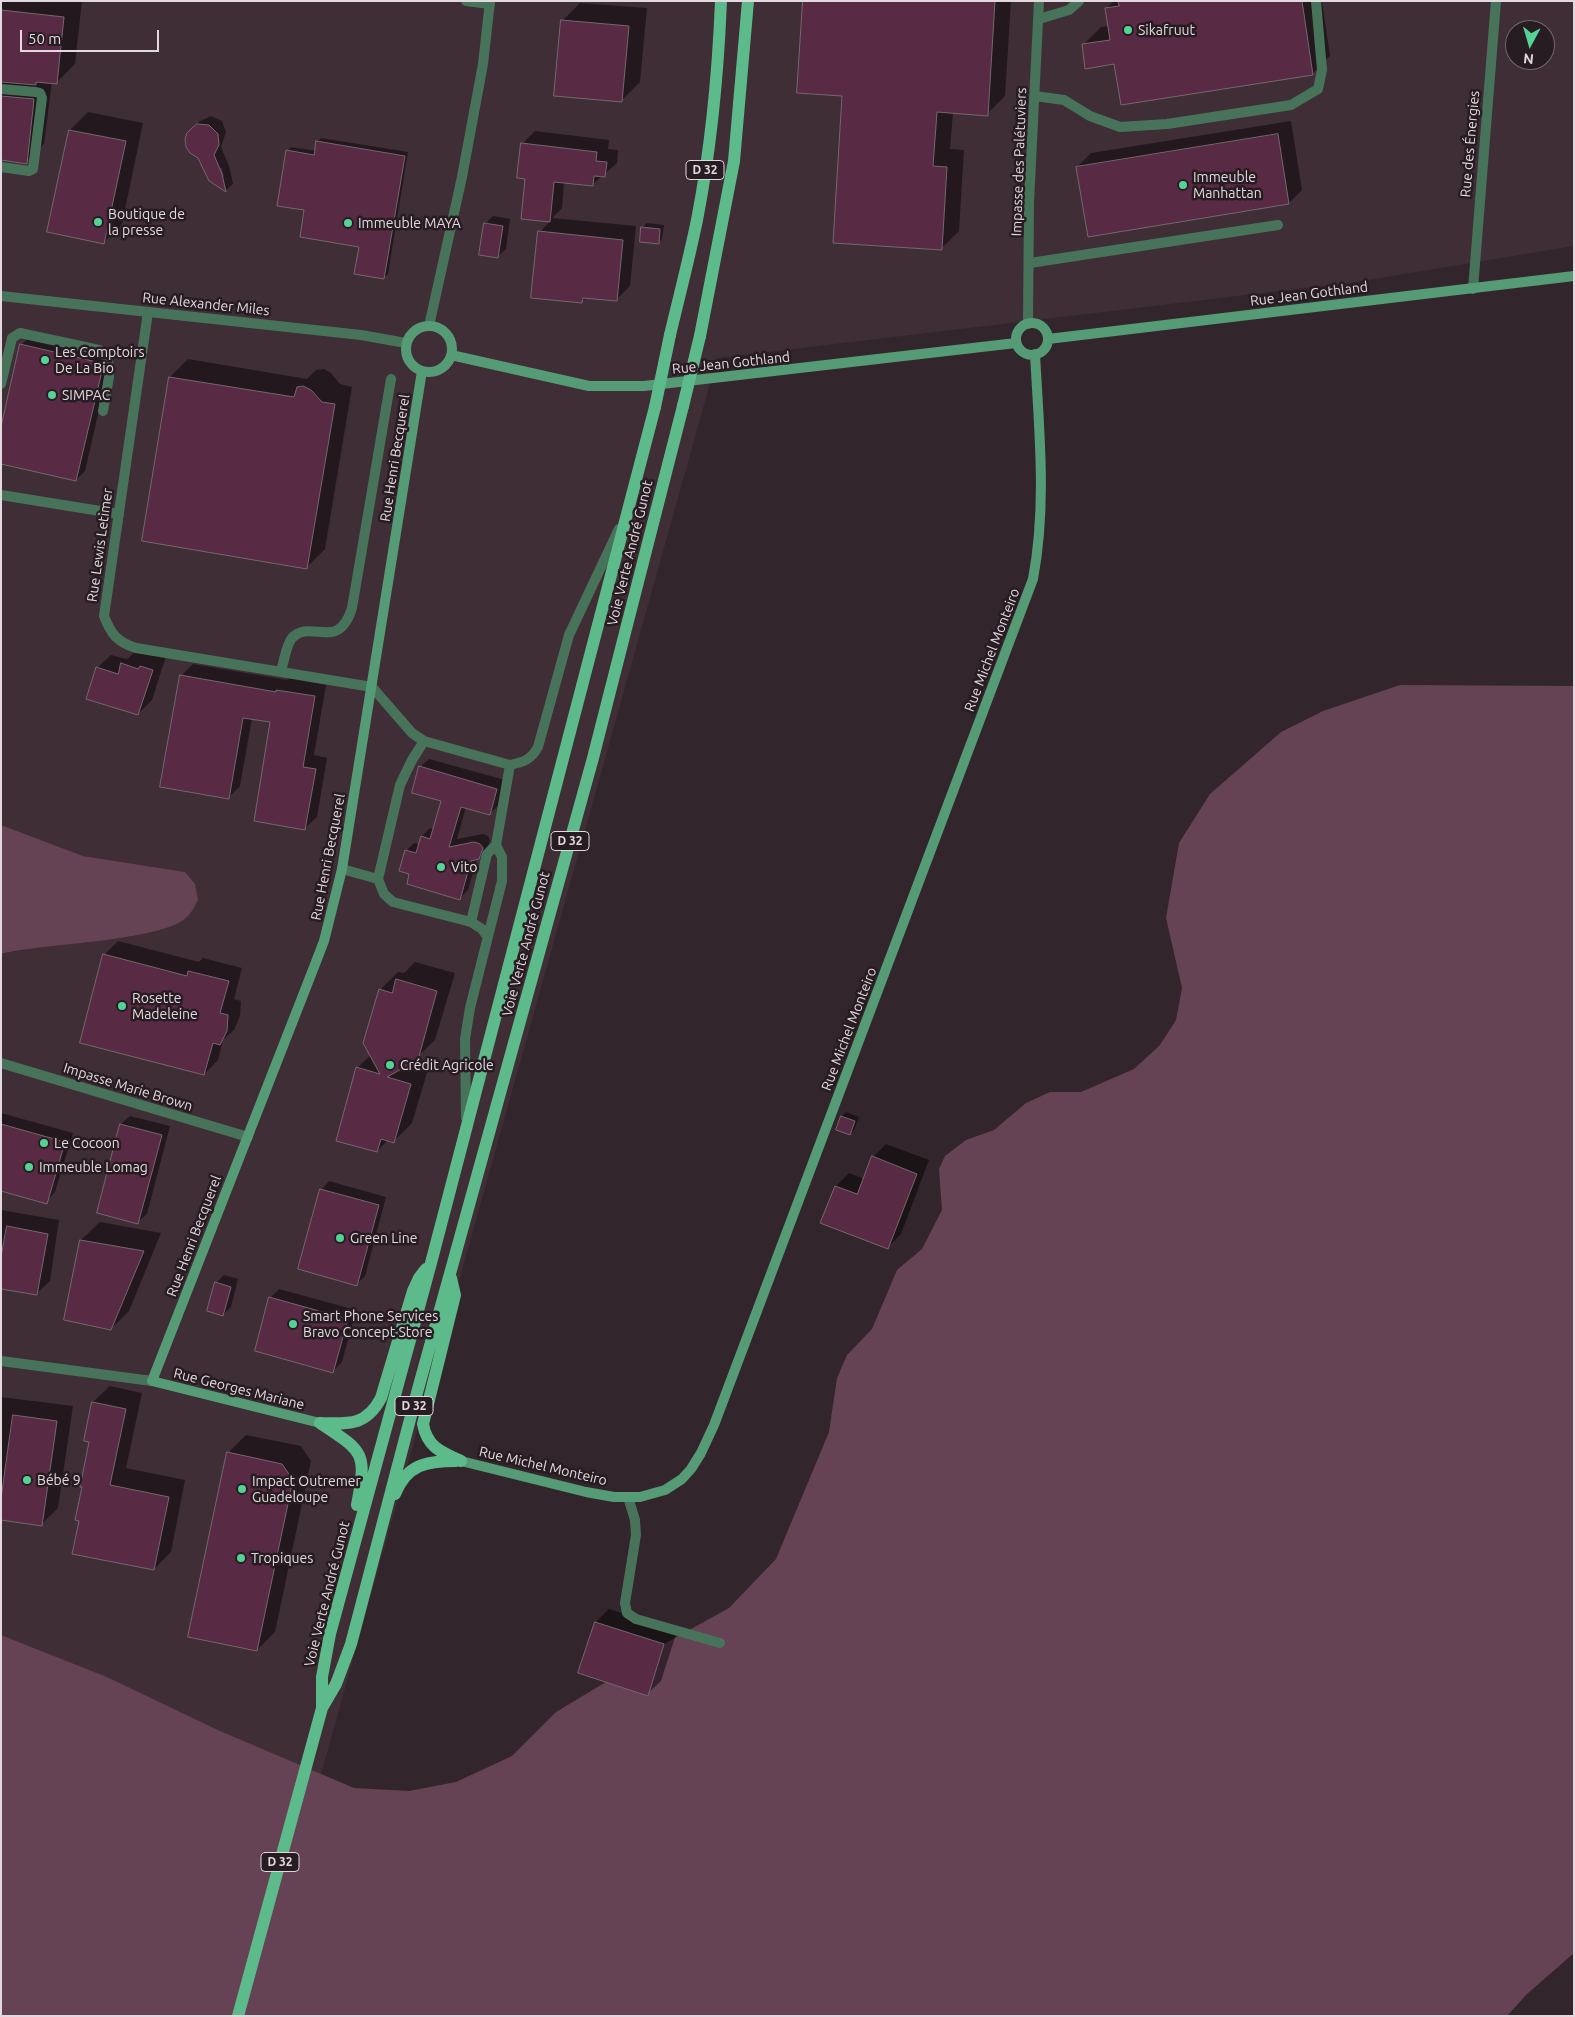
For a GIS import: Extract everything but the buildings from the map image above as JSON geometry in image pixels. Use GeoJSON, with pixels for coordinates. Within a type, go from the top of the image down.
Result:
{"type":"FeatureCollection","features":[{"type":"Feature","properties":{"kind":"main road","name":"Voie Verte André Gunot"},"geometry":{"type":"LineString","coordinates":[[322,1708],[322,1677],[330,1634],[431,1263],[655,407],[697,220],[704,179],[718,76],[721,1]]}},
{"type":"Feature","properties":{"kind":"main road","name":"Voie Verte André Gunot"},"geometry":{"type":"LineString","coordinates":[[238,2016],[322,1708],[336,1684],[351,1644],[378,1537],[593,758],[683,406],[700,336],[734,161],[748,1]]}},
{"type":"Feature","properties":{"kind":"main road"},"geometry":{"type":"LineString","coordinates":[[320,1423],[345,1424],[356,1422],[371,1414],[376,1408],[382,1398],[413,1291],[419,1278],[431,1263]]}},
{"type":"Feature","properties":{"kind":"main road"},"geometry":{"type":"LineString","coordinates":[[451,1275],[455,1295],[422,1424],[427,1439],[432,1446],[461,1461]]}},
{"type":"Feature","properties":{"kind":"main road"},"geometry":{"type":"LineString","coordinates":[[320,1423],[346,1440],[361,1458],[364,1472],[354,1520],[354,1544]]}},
{"type":"Feature","properties":{"kind":"main road"},"geometry":{"type":"LineString","coordinates":[[378,1537],[398,1487],[407,1474],[427,1463],[461,1461]]}},
{"type":"Feature","properties":{"kind":"street"},"geometry":{"type":"LineString","coordinates":[[429,326],[462,177],[483,64],[490,2],[466,1]]}},
{"type":"Feature","properties":{"kind":"street","name":"Impasse des Palétuviers"},"geometry":{"type":"LineString","coordinates":[[1028,324],[1030,264],[1029,202],[1039,1]]}},
{"type":"Feature","properties":{"kind":"street"},"geometry":{"type":"LineString","coordinates":[[1039,20],[1069,10],[1079,1]]}},
{"type":"Feature","properties":{"kind":"street"},"geometry":{"type":"LineString","coordinates":[[1035,96],[1064,100],[1090,116],[1120,127],[1167,124],[1290,105],[1318,88],[1322,70],[1316,1]]}},
{"type":"Feature","properties":{"kind":"street","name":"Rue des Énergies"},"geometry":{"type":"LineString","coordinates":[[1473,289],[1496,1]]}},
{"type":"Feature","properties":{"kind":"street"},"geometry":{"type":"LineString","coordinates":[[1,89],[36,92],[40,93],[42,98],[33,169],[29,171],[1,167]]}},
{"type":"Feature","properties":{"kind":"street"},"geometry":{"type":"LineString","coordinates":[[1030,264],[1278,225]]}},
{"type":"Feature","properties":{"kind":"street","name":"Rue Jean Gothland"},"geometry":{"type":"LineString","coordinates":[[1048,339],[1574,276]]}},
{"type":"Feature","properties":{"kind":"street","name":"Rue Alexander Miles"},"geometry":{"type":"LineString","coordinates":[[1,296],[361,336],[406,343]]}},
{"type":"Feature","properties":{"kind":"street","name":"Rue Lewis Letimer"},"geometry":{"type":"LineString","coordinates":[[148,312],[104,616],[114,638],[136,648],[372,687]]}},
{"type":"Feature","properties":{"kind":"street"},"geometry":{"type":"LineString","coordinates":[[1028,324],[1041,326],[1048,339],[1044,349],[1030,355],[1021,351],[1016,343],[1017,333],[1023,326],[1028,324]]}},
{"type":"Feature","properties":{"kind":"street"},"geometry":{"type":"LineString","coordinates":[[429,326],[442,330],[447,335],[452,348],[450,355],[442,366],[436,370],[422,371],[416,368],[408,357],[406,343],[414,330],[429,326]]}},
{"type":"Feature","properties":{"kind":"street"},"geometry":{"type":"LineString","coordinates":[[1,384],[12,338],[20,333],[99,350],[108,358],[109,377],[104,411]]}},
{"type":"Feature","properties":{"kind":"street","name":"Rue Jean Gothland"},"geometry":{"type":"LineString","coordinates":[[450,355],[590,386],[644,386],[1016,343]]}},
{"type":"Feature","properties":{"kind":"street","name":"Rue Michel Monteiro"},"geometry":{"type":"LineString","coordinates":[[461,1461],[586,1492],[640,1497],[665,1490],[682,1479],[692,1469],[701,1453],[714,1425],[1033,579],[1042,521],[1042,485],[1035,354]]}},
{"type":"Feature","properties":{"kind":"street","name":"Rue Henri Becquerel"},"geometry":{"type":"LineString","coordinates":[[152,1381],[324,941],[342,869],[422,371]]}},
{"type":"Feature","properties":{"kind":"street"},"geometry":{"type":"LineString","coordinates":[[280,671],[292,638],[307,632],[333,632],[341,629],[348,621],[376,474],[391,379]]}},
{"type":"Feature","properties":{"kind":"street"},"geometry":{"type":"LineString","coordinates":[[1,495],[119,514]]}},
{"type":"Feature","properties":{"kind":"street"},"geometry":{"type":"LineString","coordinates":[[372,687],[412,733],[424,741],[510,766],[524,762],[533,756],[543,735],[569,635],[580,608],[627,513]]}},
{"type":"Feature","properties":{"kind":"street"},"geometry":{"type":"LineString","coordinates":[[424,741],[400,785],[378,879],[384,894],[393,902],[471,922],[482,929],[487,936]]}},
{"type":"Feature","properties":{"kind":"street"},"geometry":{"type":"LineString","coordinates":[[471,922],[487,854],[496,845],[510,766]]}},
{"type":"Feature","properties":{"kind":"street"},"geometry":{"type":"LineString","coordinates":[[466,1130],[465,1039],[470,1008],[502,881],[502,857],[496,845]]}},
{"type":"Feature","properties":{"kind":"street"},"geometry":{"type":"LineString","coordinates":[[342,869],[378,879]]}},
{"type":"Feature","properties":{"kind":"street","name":"Impasse Marie Brown"},"geometry":{"type":"LineString","coordinates":[[1,1062],[248,1138]]}},
{"type":"Feature","properties":{"kind":"street"},"geometry":{"type":"LineString","coordinates":[[1,1361],[152,1381]]}},
{"type":"Feature","properties":{"kind":"street","name":"Rue Georges Mariane"},"geometry":{"type":"LineString","coordinates":[[152,1381],[320,1423]]}},
{"type":"Feature","properties":{"kind":"street"},"geometry":{"type":"LineString","coordinates":[[628,1497],[635,1520],[636,1535],[626,1603],[627,1613],[636,1620],[720,1644]]}},
{"type":"Feature","properties":{"kind":"shaded area"},"geometry":{"type":"Polygon","coordinates":[[[1,1],[1574,1],[1574,246],[1355,282],[717,358],[321,1774],[218,1730],[107,1677],[1,1635],[1,954],[48,946],[130,937],[185,872],[83,856],[1,825],[1,1]]]}},
{"type":"Feature","properties":{"kind":"shaded area"},"geometry":{"type":"Polygon","coordinates":[[[1400,685],[1574,686],[1574,1953],[1527,1994],[1507,2016],[1,2016],[1,1635],[107,1677],[218,1730],[354,1788],[409,1791],[456,1782],[512,1756],[556,1712],[606,1682],[648,1696],[664,1644],[729,1608],[776,1559],[829,1432],[837,1378],[847,1355],[872,1329],[897,1270],[922,1249],[942,1210],[939,1169],[945,1156],[966,1140],[994,1130],[1026,1103],[1050,1092],[1081,1092],[1134,1069],[1160,1045],[1176,1020],[1182,988],[1166,918],[1179,843],[1210,794],[1281,732],[1323,711],[1400,685]]]}},
{"type":"Feature","properties":{"kind":"shaded area"},"geometry":{"type":"Polygon","coordinates":[[[1,825],[83,856],[185,872],[195,884],[198,900],[188,916],[175,925],[154,931],[129,937],[1,954],[1,825]]]}},
{"type":"Feature","properties":{"kind":"place","name":"Sikafruut"},"geometry":{"type":"Point","coordinates":[1128,30]}},
{"type":"Feature","properties":{"kind":"place","name":"Immeuble Manhattan"},"geometry":{"type":"Point","coordinates":[1183,185]}},
{"type":"Feature","properties":{"kind":"place","name":"Boutique de la presse"},"geometry":{"type":"Point","coordinates":[98,222]}},
{"type":"Feature","properties":{"kind":"place","name":"Immeuble MAYA"},"geometry":{"type":"Point","coordinates":[348,223]}},
{"type":"Feature","properties":{"kind":"place","name":"Les Comptoirs De La Bio"},"geometry":{"type":"Point","coordinates":[45,360]}},
{"type":"Feature","properties":{"kind":"place","name":"SIMPAC"},"geometry":{"type":"Point","coordinates":[52,395]}},
{"type":"Feature","properties":{"kind":"place","name":"Vito"},"geometry":{"type":"Point","coordinates":[441,867]}},
{"type":"Feature","properties":{"kind":"place","name":"Rosette Madeleine"},"geometry":{"type":"Point","coordinates":[122,1006]}},
{"type":"Feature","properties":{"kind":"place","name":"Crédit Agricole"},"geometry":{"type":"Point","coordinates":[390,1065]}},
{"type":"Feature","properties":{"kind":"place","name":"Le Cocoon"},"geometry":{"type":"Point","coordinates":[44,1143]}},
{"type":"Feature","properties":{"kind":"place","name":"Immeuble Lomag"},"geometry":{"type":"Point","coordinates":[29,1167]}},
{"type":"Feature","properties":{"kind":"place","name":"Green Line"},"geometry":{"type":"Point","coordinates":[340,1238]}},
{"type":"Feature","properties":{"kind":"place","name":"Smart Phone Services Bravo Concept Store"},"geometry":{"type":"Point","coordinates":[293,1324]}},
{"type":"Feature","properties":{"kind":"place","name":"Bébé 9"},"geometry":{"type":"Point","coordinates":[27,1480]}},
{"type":"Feature","properties":{"kind":"place","name":"Impact Outremer Guadeloupe"},"geometry":{"type":"Point","coordinates":[242,1489]}},
{"type":"Feature","properties":{"kind":"place","name":"Tropiques"},"geometry":{"type":"Point","coordinates":[241,1558]}}]}
